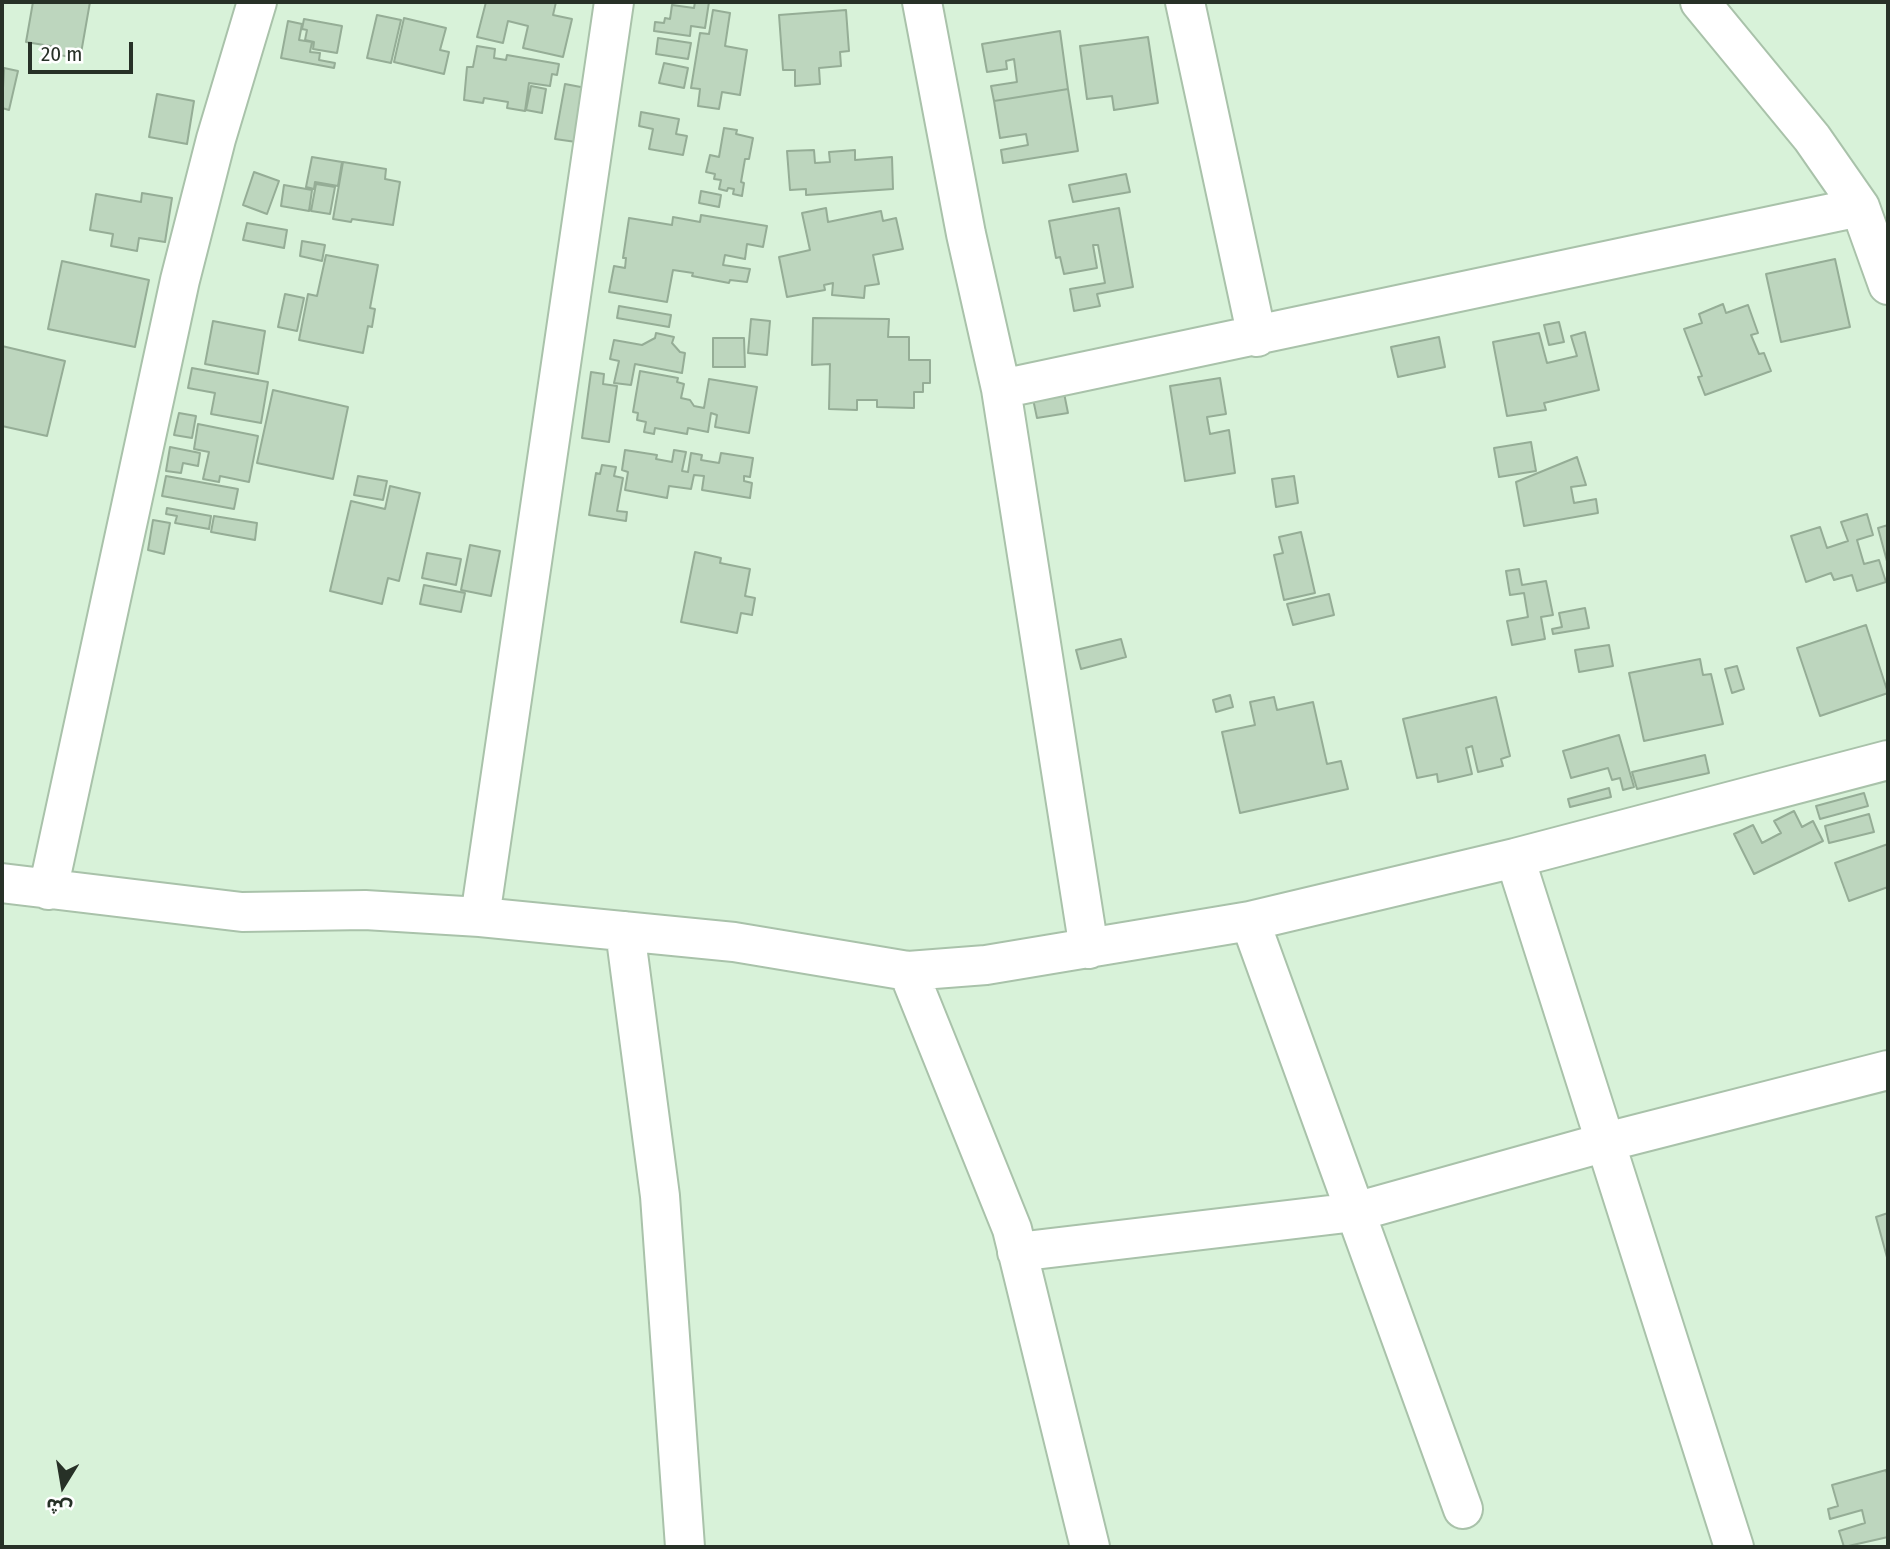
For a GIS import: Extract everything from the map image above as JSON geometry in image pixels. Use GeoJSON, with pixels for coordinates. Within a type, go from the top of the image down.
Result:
{"type":"FeatureCollection","features":[{"type":"Feature","properties":{"kind":"street"},"geometry":{"type":"LineString","coordinates":[[48,890],[180,280],[216,139],[257,2]]}},
{"type":"Feature","properties":{"kind":"street"},"geometry":{"type":"LineString","coordinates":[[480,916],[614,2]]}},
{"type":"Feature","properties":{"kind":"street"},"geometry":{"type":"LineString","coordinates":[[922,2],[966,234],[1002,390],[1089,949]]}},
{"type":"Feature","properties":{"kind":"street"},"geometry":{"type":"LineString","coordinates":[[1185,2],[1257,337]]}},
{"type":"Feature","properties":{"kind":"street"},"geometry":{"type":"LineString","coordinates":[[1700,2],[1812,138],[1860,207],[1888,285]]}},
{"type":"Feature","properties":{"kind":"street"},"geometry":{"type":"LineString","coordinates":[[1002,390],[1860,207]]}},
{"type":"Feature","properties":{"kind":"street"},"geometry":{"type":"LineString","coordinates":[[2,883],[242,912],[365,910],[480,916],[734,942],[908,971],[986,965],[1250,921],[1515,858],[1888,760]]}},
{"type":"Feature","properties":{"kind":"street"},"geometry":{"type":"LineString","coordinates":[[1515,858],[1734,1547]]}},
{"type":"Feature","properties":{"kind":"street"},"geometry":{"type":"LineString","coordinates":[[1250,921],[1463,1510]]}},
{"type":"Feature","properties":{"kind":"street"},"geometry":{"type":"LineString","coordinates":[[625,931],[660,1196],[685,1547]]}},
{"type":"Feature","properties":{"kind":"street"},"geometry":{"type":"LineString","coordinates":[[908,971],[1012,1229],[1090,1547]]}},
{"type":"Feature","properties":{"kind":"street"},"geometry":{"type":"LineString","coordinates":[[1017,1252],[1355,1212],[1606,1142],[1888,1070]]}},
{"type":"Feature","properties":{"kind":"building"},"geometry":{"type":"Polygon","coordinates":[[[33,2],[90,2],[80,59],[55,54],[56,47],[26,42],[33,2]]]}},
{"type":"Feature","properties":{"kind":"building"},"geometry":{"type":"Polygon","coordinates":[[[486,2],[556,2],[553,15],[572,19],[563,57],[523,48],[528,26],[508,21],[503,43],[477,37],[486,2]]]}},
{"type":"Feature","properties":{"kind":"building"},"geometry":{"type":"Polygon","coordinates":[[[695,2],[709,2],[705,28],[691,26],[690,36],[654,31],[655,22],[664,23],[665,18],[670,19],[672,5],[694,8],[695,2]]]}},
{"type":"Feature","properties":{"kind":"building"},"geometry":{"type":"Polygon","coordinates":[[[713,10],[730,13],[725,46],[747,50],[740,95],[722,92],[719,109],[698,106],[700,89],[691,88],[700,33],[709,34],[713,10]]]}},
{"type":"Feature","properties":{"kind":"building"},"geometry":{"type":"Polygon","coordinates":[[[846,10],[849,51],[840,52],[841,66],[819,68],[820,84],[795,86],[795,70],[783,70],[779,15],[846,10]]]}},
{"type":"Feature","properties":{"kind":"building"},"geometry":{"type":"Polygon","coordinates":[[[377,15],[401,20],[391,63],[367,58],[377,15]]]}},
{"type":"Feature","properties":{"kind":"building"},"geometry":{"type":"Polygon","coordinates":[[[404,18],[446,28],[440,50],[449,52],[444,74],[394,62],[404,18]]]}},
{"type":"Feature","properties":{"kind":"building"},"geometry":{"type":"Polygon","coordinates":[[[304,19],[342,26],[337,53],[313,49],[314,42],[305,40],[307,30],[302,29],[304,19]]]}},
{"type":"Feature","properties":{"kind":"building"},"geometry":{"type":"Polygon","coordinates":[[[288,21],[302,24],[299,40],[312,42],[310,52],[320,53],[319,60],[335,63],[334,68],[281,58],[288,21]]]}},
{"type":"Feature","properties":{"kind":"building"},"geometry":{"type":"Polygon","coordinates":[[[1060,31],[1068,89],[994,101],[991,86],[1017,82],[1014,59],[1006,61],[1007,69],[987,72],[982,44],[1060,31]]]}},
{"type":"Feature","properties":{"kind":"building"},"geometry":{"type":"Polygon","coordinates":[[[1148,37],[1158,103],[1114,110],[1112,96],[1087,99],[1080,46],[1148,37]]]}},
{"type":"Feature","properties":{"kind":"building"},"geometry":{"type":"Polygon","coordinates":[[[658,38],[691,43],[688,59],[656,54],[658,38]]]}},
{"type":"Feature","properties":{"kind":"building"},"geometry":{"type":"Polygon","coordinates":[[[477,46],[495,49],[494,58],[506,60],[507,55],[559,64],[557,75],[552,74],[550,86],[529,83],[525,111],[507,108],[508,102],[484,98],[483,103],[464,100],[467,67],[473,67],[477,46]]]}},
{"type":"Feature","properties":{"kind":"building"},"geometry":{"type":"Polygon","coordinates":[[[664,63],[688,68],[684,88],[659,83],[664,63]]]}},
{"type":"Feature","properties":{"kind":"building"},"geometry":{"type":"Polygon","coordinates":[[[4,68],[18,71],[9,110],[2,108],[4,68]]]}},
{"type":"Feature","properties":{"kind":"building"},"geometry":{"type":"Polygon","coordinates":[[[565,84],[586,88],[576,142],[555,139],[565,84]]]}},
{"type":"Feature","properties":{"kind":"building"},"geometry":{"type":"Polygon","coordinates":[[[531,86],[546,89],[542,113],[526,110],[531,86]]]}},
{"type":"Feature","properties":{"kind":"building"},"geometry":{"type":"Polygon","coordinates":[[[1068,89],[1078,151],[1003,163],[1001,150],[1028,145],[1026,134],[1000,138],[994,101],[1068,89]]]}},
{"type":"Feature","properties":{"kind":"building"},"geometry":{"type":"Polygon","coordinates":[[[157,94],[194,101],[187,144],[149,137],[157,94]]]}},
{"type":"Feature","properties":{"kind":"building"},"geometry":{"type":"Polygon","coordinates":[[[641,112],[679,119],[676,134],[687,136],[683,155],[649,149],[653,129],[639,126],[641,112]]]}},
{"type":"Feature","properties":{"kind":"building"},"geometry":{"type":"Polygon","coordinates":[[[724,128],[737,130],[736,134],[753,138],[749,159],[745,159],[741,182],[744,183],[742,196],[733,194],[734,189],[719,189],[721,180],[714,179],[715,174],[706,172],[710,155],[719,157],[724,128]]]}},
{"type":"Feature","properties":{"kind":"building"},"geometry":{"type":"Polygon","coordinates":[[[814,150],[815,163],[830,162],[829,152],[855,150],[855,160],[892,157],[893,189],[806,195],[806,189],[790,190],[787,151],[814,150]]]}},
{"type":"Feature","properties":{"kind":"building"},"geometry":{"type":"Polygon","coordinates":[[[312,157],[342,162],[338,186],[315,182],[314,189],[306,187],[312,157]]]}},
{"type":"Feature","properties":{"kind":"building"},"geometry":{"type":"Polygon","coordinates":[[[343,162],[386,169],[385,179],[400,182],[393,225],[333,219],[343,162]]]}},
{"type":"Feature","properties":{"kind":"building"},"geometry":{"type":"Polygon","coordinates":[[[254,172],[279,181],[267,214],[243,205],[254,172]]]}},
{"type":"Feature","properties":{"kind":"building"},"geometry":{"type":"Polygon","coordinates":[[[1126,174],[1130,192],[1073,202],[1069,185],[1126,174]]]}},
{"type":"Feature","properties":{"kind":"building"},"geometry":{"type":"Polygon","coordinates":[[[316,184],[335,187],[330,214],[311,211],[316,184]]]}},
{"type":"Feature","properties":{"kind":"building"},"geometry":{"type":"Polygon","coordinates":[[[284,185],[312,190],[309,211],[281,206],[284,185]]]}},
{"type":"Feature","properties":{"kind":"building"},"geometry":{"type":"Polygon","coordinates":[[[701,191],[721,195],[719,207],[699,203],[701,191]]]}},
{"type":"Feature","properties":{"kind":"building"},"geometry":{"type":"Polygon","coordinates":[[[142,193],[172,198],[165,242],[139,238],[137,251],[111,246],[113,234],[90,230],[96,194],[141,202],[142,193]]]}},
{"type":"Feature","properties":{"kind":"building"},"geometry":{"type":"Polygon","coordinates":[[[826,208],[828,222],[881,211],[883,221],[896,218],[903,249],[873,255],[879,284],[865,286],[864,298],[832,295],[833,283],[824,285],[825,290],[787,297],[779,257],[810,250],[802,213],[826,208]]]}},
{"type":"Feature","properties":{"kind":"building"},"geometry":{"type":"Polygon","coordinates":[[[1119,208],[1133,287],[1097,294],[1100,306],[1074,311],[1070,289],[1105,283],[1098,245],[1093,245],[1097,268],[1064,274],[1060,257],[1056,258],[1049,221],[1119,208]]]}},
{"type":"Feature","properties":{"kind":"building"},"geometry":{"type":"Polygon","coordinates":[[[701,215],[767,226],[763,247],[747,244],[745,259],[725,255],[723,265],[750,269],[747,282],[730,280],[729,283],[673,270],[667,302],[609,292],[614,266],[625,268],[626,258],[623,258],[629,218],[672,225],[673,217],[700,222],[701,215]]]}},
{"type":"Feature","properties":{"kind":"building"},"geometry":{"type":"Polygon","coordinates":[[[247,223],[287,230],[284,248],[243,240],[247,223]]]}},
{"type":"Feature","properties":{"kind":"building"},"geometry":{"type":"Polygon","coordinates":[[[302,241],[325,245],[322,261],[300,256],[302,241]]]}},
{"type":"Feature","properties":{"kind":"building"},"geometry":{"type":"Polygon","coordinates":[[[326,255],[378,265],[370,308],[375,309],[372,327],[368,326],[363,353],[299,340],[308,294],[317,296],[326,255]]]}},
{"type":"Feature","properties":{"kind":"building"},"geometry":{"type":"Polygon","coordinates":[[[1835,259],[1850,327],[1781,342],[1766,274],[1835,259]]]}},
{"type":"Feature","properties":{"kind":"building"},"geometry":{"type":"Polygon","coordinates":[[[62,261],[149,280],[135,347],[48,329],[62,261]]]}},
{"type":"Feature","properties":{"kind":"building"},"geometry":{"type":"Polygon","coordinates":[[[285,294],[304,298],[297,331],[278,327],[285,294]]]}},
{"type":"Feature","properties":{"kind":"building"},"geometry":{"type":"Polygon","coordinates":[[[1723,304],[1726,313],[1748,305],[1758,333],[1751,335],[1759,354],[1764,353],[1771,371],[1705,395],[1698,377],[1702,376],[1684,329],[1702,323],[1699,314],[1723,304]]]}},
{"type":"Feature","properties":{"kind":"building"},"geometry":{"type":"Polygon","coordinates":[[[619,306],[671,315],[669,327],[617,318],[619,306]]]}},
{"type":"Feature","properties":{"kind":"building"},"geometry":{"type":"Polygon","coordinates":[[[813,318],[889,319],[888,337],[909,337],[909,360],[930,360],[930,383],[923,383],[923,392],[914,392],[914,408],[877,407],[877,400],[857,400],[857,410],[829,409],[830,364],[812,365],[813,318]]]}},
{"type":"Feature","properties":{"kind":"building"},"geometry":{"type":"Polygon","coordinates":[[[751,319],[770,321],[767,355],[748,353],[751,319]]]}},
{"type":"Feature","properties":{"kind":"building"},"geometry":{"type":"Polygon","coordinates":[[[213,321],[265,331],[258,374],[205,364],[213,321]]]}},
{"type":"Feature","properties":{"kind":"building"},"geometry":{"type":"Polygon","coordinates":[[[1559,322],[1564,342],[1549,345],[1544,325],[1559,322]]]}},
{"type":"Feature","properties":{"kind":"building"},"geometry":{"type":"Polygon","coordinates":[[[1585,332],[1599,390],[1544,403],[1546,410],[1507,416],[1493,342],[1539,333],[1547,363],[1577,356],[1571,336],[1585,332]]]}},
{"type":"Feature","properties":{"kind":"building"},"geometry":{"type":"Polygon","coordinates":[[[656,333],[674,337],[672,343],[680,352],[685,353],[682,373],[635,364],[631,385],[614,383],[619,361],[610,359],[614,340],[642,345],[655,338],[656,333]]]}},
{"type":"Feature","properties":{"kind":"building"},"geometry":{"type":"Polygon","coordinates":[[[1439,337],[1445,367],[1398,377],[1391,347],[1439,337]]]}},
{"type":"Feature","properties":{"kind":"building"},"geometry":{"type":"Polygon","coordinates":[[[713,338],[744,338],[745,367],[713,367],[713,338]]]}},
{"type":"Feature","properties":{"kind":"building"},"geometry":{"type":"Polygon","coordinates":[[[2,346],[65,361],[47,436],[2,426],[2,346]]]}},
{"type":"Feature","properties":{"kind":"building"},"geometry":{"type":"Polygon","coordinates":[[[192,368],[268,382],[261,423],[211,414],[215,393],[188,388],[192,368]]]}},
{"type":"Feature","properties":{"kind":"building"},"geometry":{"type":"Polygon","coordinates":[[[640,371],[678,378],[677,382],[684,384],[681,398],[690,400],[694,406],[704,408],[709,379],[757,387],[749,433],[715,427],[717,415],[711,413],[708,432],[688,428],[687,434],[655,428],[654,434],[644,432],[646,422],[637,420],[638,413],[633,412],[640,371]]]}},
{"type":"Feature","properties":{"kind":"building"},"geometry":{"type":"Polygon","coordinates":[[[591,372],[604,374],[603,384],[617,386],[609,442],[582,438],[591,372]]]}},
{"type":"Feature","properties":{"kind":"building"},"geometry":{"type":"Polygon","coordinates":[[[1220,378],[1226,414],[1207,417],[1210,434],[1229,430],[1235,473],[1185,481],[1170,386],[1220,378]]]}},
{"type":"Feature","properties":{"kind":"building"},"geometry":{"type":"Polygon","coordinates":[[[273,390],[348,407],[333,479],[257,463],[273,390]]]}},
{"type":"Feature","properties":{"kind":"building"},"geometry":{"type":"Polygon","coordinates":[[[1064,393],[1068,413],[1037,418],[1033,399],[1064,393]]]}},
{"type":"Feature","properties":{"kind":"building"},"geometry":{"type":"Polygon","coordinates":[[[179,413],[196,416],[192,438],[174,435],[179,413]]]}},
{"type":"Feature","properties":{"kind":"building"},"geometry":{"type":"Polygon","coordinates":[[[198,424],[258,436],[249,482],[220,476],[219,482],[203,479],[209,452],[194,449],[198,424]]]}},
{"type":"Feature","properties":{"kind":"building"},"geometry":{"type":"Polygon","coordinates":[[[1531,442],[1536,471],[1499,477],[1494,448],[1531,442]]]}},
{"type":"Feature","properties":{"kind":"building"},"geometry":{"type":"Polygon","coordinates":[[[170,447],[200,453],[198,466],[183,463],[181,473],[166,471],[170,447]]]}},
{"type":"Feature","properties":{"kind":"building"},"geometry":{"type":"Polygon","coordinates":[[[625,450],[657,455],[656,459],[672,462],[674,450],[686,452],[682,471],[688,472],[691,453],[702,455],[701,460],[719,463],[721,453],[753,458],[750,477],[744,476],[744,481],[752,483],[750,498],[702,490],[704,476],[694,475],[691,489],[669,486],[667,498],[625,490],[628,472],[622,470],[625,450]]]}},
{"type":"Feature","properties":{"kind":"building"},"geometry":{"type":"Polygon","coordinates":[[[1577,457],[1586,485],[1571,487],[1574,503],[1596,499],[1598,513],[1524,526],[1516,482],[1577,457]]]}},
{"type":"Feature","properties":{"kind":"building"},"geometry":{"type":"Polygon","coordinates":[[[602,465],[616,467],[614,476],[623,478],[617,511],[627,512],[626,521],[589,515],[596,473],[600,474],[602,465]]]}},
{"type":"Feature","properties":{"kind":"building"},"geometry":{"type":"Polygon","coordinates":[[[166,476],[238,489],[234,509],[162,496],[166,476]]]}},
{"type":"Feature","properties":{"kind":"building"},"geometry":{"type":"Polygon","coordinates":[[[358,476],[387,481],[383,500],[354,495],[358,476]]]}},
{"type":"Feature","properties":{"kind":"building"},"geometry":{"type":"Polygon","coordinates":[[[1294,476],[1298,503],[1276,507],[1272,479],[1294,476]]]}},
{"type":"Feature","properties":{"kind":"building"},"geometry":{"type":"Polygon","coordinates":[[[390,486],[420,493],[399,581],[388,578],[382,604],[330,591],[351,501],[385,509],[390,486]]]}},
{"type":"Feature","properties":{"kind":"building"},"geometry":{"type":"Polygon","coordinates":[[[167,508],[211,516],[209,529],[175,523],[177,516],[166,514],[167,508]]]}},
{"type":"Feature","properties":{"kind":"building"},"geometry":{"type":"Polygon","coordinates":[[[1867,514],[1873,535],[1857,540],[1864,564],[1879,560],[1886,582],[1857,591],[1852,575],[1834,580],[1831,573],[1806,582],[1791,536],[1820,527],[1827,548],[1848,541],[1841,522],[1867,514]]]}},
{"type":"Feature","properties":{"kind":"building"},"geometry":{"type":"Polygon","coordinates":[[[214,516],[257,523],[255,540],[211,532],[214,516]]]}},
{"type":"Feature","properties":{"kind":"building"},"geometry":{"type":"Polygon","coordinates":[[[153,520],[170,523],[164,554],[148,550],[153,520]]]}},
{"type":"Feature","properties":{"kind":"building"},"geometry":{"type":"Polygon","coordinates":[[[1888,525],[1888,565],[1878,528],[1888,525]]]}},
{"type":"Feature","properties":{"kind":"building"},"geometry":{"type":"Polygon","coordinates":[[[1301,532],[1315,593],[1284,600],[1274,555],[1283,553],[1279,537],[1301,532]]]}},
{"type":"Feature","properties":{"kind":"building"},"geometry":{"type":"Polygon","coordinates":[[[470,545],[500,551],[491,596],[461,590],[470,545]]]}},
{"type":"Feature","properties":{"kind":"building"},"geometry":{"type":"Polygon","coordinates":[[[695,552],[721,558],[720,563],[750,569],[745,596],[755,598],[752,615],[741,613],[737,633],[681,622],[695,552]]]}},
{"type":"Feature","properties":{"kind":"building"},"geometry":{"type":"Polygon","coordinates":[[[427,553],[461,559],[456,585],[422,578],[427,553]]]}},
{"type":"Feature","properties":{"kind":"building"},"geometry":{"type":"Polygon","coordinates":[[[1519,569],[1522,585],[1546,581],[1553,615],[1541,617],[1545,639],[1512,645],[1507,621],[1528,617],[1524,593],[1510,595],[1506,571],[1519,569]]]}},
{"type":"Feature","properties":{"kind":"building"},"geometry":{"type":"Polygon","coordinates":[[[424,585],[465,593],[461,612],[420,604],[424,585]]]}},
{"type":"Feature","properties":{"kind":"building"},"geometry":{"type":"Polygon","coordinates":[[[1329,594],[1334,615],[1293,625],[1287,604],[1329,594]]]}},
{"type":"Feature","properties":{"kind":"building"},"geometry":{"type":"Polygon","coordinates":[[[1585,608],[1589,628],[1553,634],[1552,629],[1562,627],[1559,613],[1585,608]]]}},
{"type":"Feature","properties":{"kind":"building"},"geometry":{"type":"Polygon","coordinates":[[[1866,625],[1888,693],[1820,716],[1797,648],[1866,625]]]}},
{"type":"Feature","properties":{"kind":"building"},"geometry":{"type":"Polygon","coordinates":[[[1121,639],[1126,657],[1081,669],[1076,650],[1121,639]]]}},
{"type":"Feature","properties":{"kind":"building"},"geometry":{"type":"Polygon","coordinates":[[[1609,645],[1613,666],[1579,672],[1575,650],[1609,645]]]}},
{"type":"Feature","properties":{"kind":"building"},"geometry":{"type":"Polygon","coordinates":[[[1700,659],[1703,675],[1711,674],[1723,724],[1644,741],[1629,673],[1700,659]]]}},
{"type":"Feature","properties":{"kind":"building"},"geometry":{"type":"Polygon","coordinates":[[[1737,666],[1744,689],[1732,693],[1725,669],[1737,666]]]}},
{"type":"Feature","properties":{"kind":"building"},"geometry":{"type":"Polygon","coordinates":[[[1230,695],[1233,707],[1216,712],[1213,700],[1230,695]]]}},
{"type":"Feature","properties":{"kind":"building"},"geometry":{"type":"Polygon","coordinates":[[[1274,697],[1277,710],[1313,702],[1327,764],[1341,761],[1348,789],[1240,813],[1222,732],[1255,725],[1250,702],[1274,697]]]}},
{"type":"Feature","properties":{"kind":"building"},"geometry":{"type":"Polygon","coordinates":[[[1496,697],[1510,756],[1501,759],[1503,766],[1478,772],[1472,746],[1466,748],[1472,774],[1438,782],[1437,774],[1417,778],[1403,719],[1496,697]]]}},
{"type":"Feature","properties":{"kind":"building"},"geometry":{"type":"Polygon","coordinates":[[[1619,735],[1634,787],[1623,790],[1620,778],[1612,780],[1608,768],[1571,778],[1563,751],[1619,735]]]}},
{"type":"Feature","properties":{"kind":"building"},"geometry":{"type":"Polygon","coordinates":[[[1705,755],[1709,773],[1637,789],[1632,772],[1705,755]]]}},
{"type":"Feature","properties":{"kind":"building"},"geometry":{"type":"Polygon","coordinates":[[[1609,788],[1611,797],[1570,807],[1568,799],[1609,788]]]}},
{"type":"Feature","properties":{"kind":"building"},"geometry":{"type":"Polygon","coordinates":[[[1864,793],[1868,806],[1820,819],[1816,806],[1864,793]]]}},
{"type":"Feature","properties":{"kind":"building"},"geometry":{"type":"Polygon","coordinates":[[[1794,811],[1802,827],[1813,821],[1823,841],[1754,874],[1734,834],[1753,825],[1762,843],[1781,833],[1774,821],[1794,811]]]}},
{"type":"Feature","properties":{"kind":"building"},"geometry":{"type":"Polygon","coordinates":[[[1869,814],[1874,832],[1829,843],[1825,826],[1869,814]]]}},
{"type":"Feature","properties":{"kind":"building"},"geometry":{"type":"Polygon","coordinates":[[[1888,844],[1888,887],[1849,901],[1835,863],[1888,844]]]}},
{"type":"Feature","properties":{"kind":"building"},"geometry":{"type":"Polygon","coordinates":[[[1888,1213],[1888,1261],[1876,1217],[1888,1213]]]}},
{"type":"Feature","properties":{"kind":"building"},"geometry":{"type":"Polygon","coordinates":[[[1886,1470],[1888,1537],[1844,1547],[1839,1531],[1865,1523],[1862,1510],[1830,1519],[1828,1509],[1838,1506],[1832,1485],[1886,1470]]]}}]}
